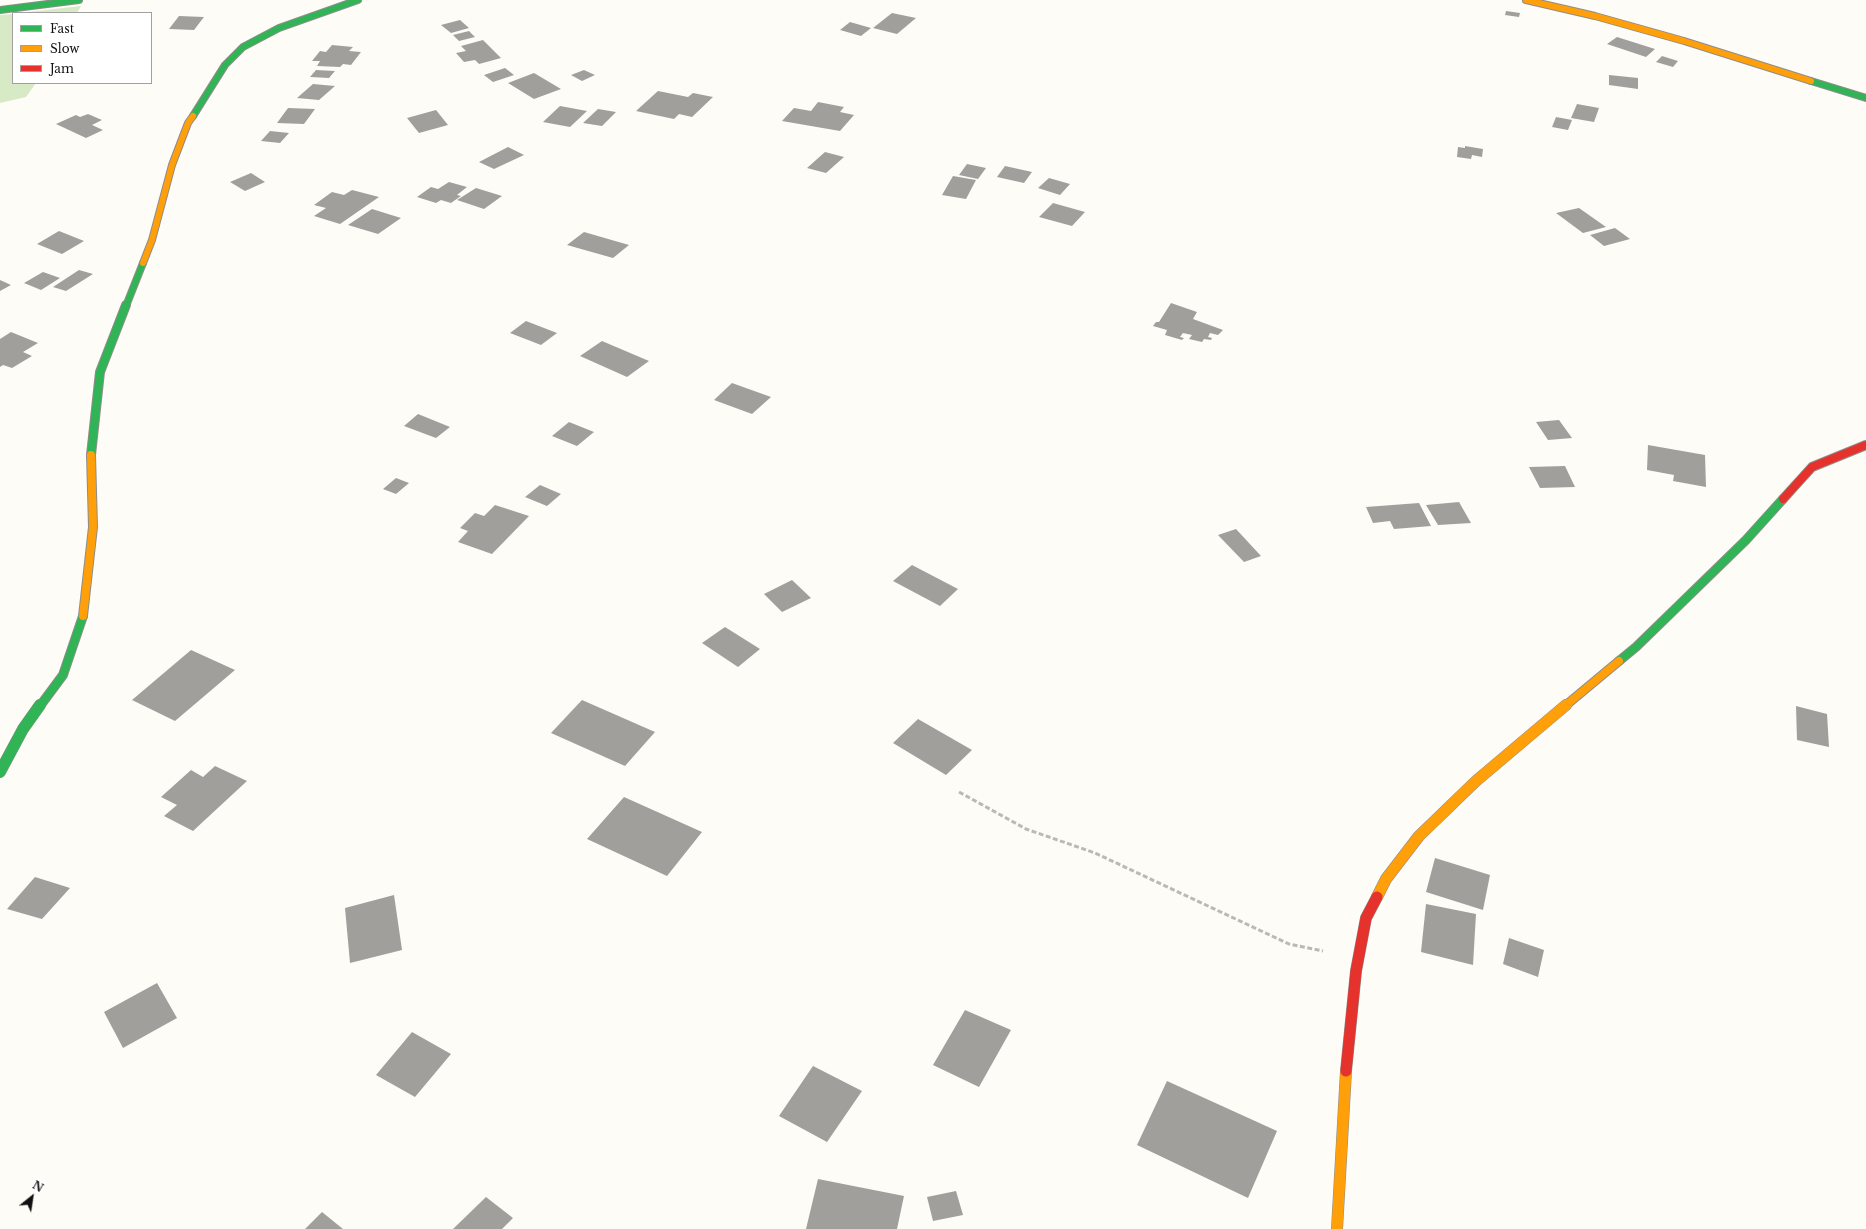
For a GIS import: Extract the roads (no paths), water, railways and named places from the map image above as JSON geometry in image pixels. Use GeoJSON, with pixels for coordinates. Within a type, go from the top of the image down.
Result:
{"type":"FeatureCollection","features":[{"type":"Feature","properties":{"kind":"street"},"geometry":{"type":"LineString","coordinates":[[0,10],[79,0]]}},
{"type":"Feature","properties":{"kind":"street"},"geometry":{"type":"LineString","coordinates":[[0,772],[23,729],[63,675],[84,614],[93,527],[91,454],[100,372],[152,240],[172,165],[188,123],[225,65],[243,47],[279,28],[358,0]]}},
{"type":"Feature","properties":{"kind":"street"},"geometry":{"type":"LineString","coordinates":[[1526,0],[1595,16],[1670,37],[1866,98]]}},
{"type":"Feature","properties":{"kind":"street"},"geometry":{"type":"LineString","coordinates":[[1337,1229],[1346,1075],[1358,959],[1366,918],[1386,879],[1419,836],[1476,782],[1636,647],[1746,540],[1812,467],[1866,445]]}}]}
